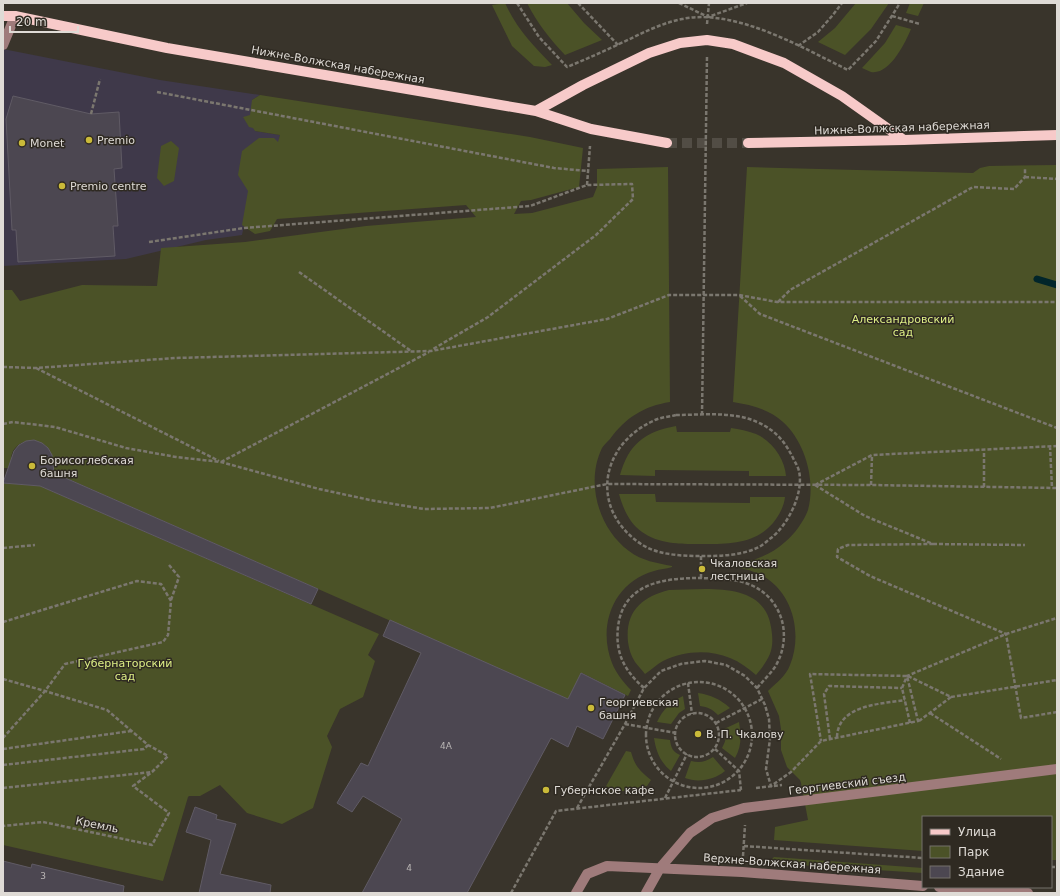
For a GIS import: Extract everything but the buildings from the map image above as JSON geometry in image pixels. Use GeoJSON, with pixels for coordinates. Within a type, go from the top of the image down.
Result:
{"type":"FeatureCollection","features":[{"type":"Feature","properties":{"kind":"main road","name":"Нижне-Волжская набережная"},"geometry":{"type":"LineString","coordinates":[[3,16],[15,16],[167,48],[536,111],[591,129],[667,143]]}},
{"type":"Feature","properties":{"kind":"main road"},"geometry":{"type":"LineString","coordinates":[[536,111],[582,85],[649,53],[680,43],[707,40],[733,44],[784,63],[842,96],[904,140]]}},
{"type":"Feature","properties":{"kind":"main road","name":"Нижне-Волжская набережная"},"geometry":{"type":"LineString","coordinates":[[748,143],[1057,135]]}},
{"type":"Feature","properties":{"kind":"street"},"geometry":{"type":"LineString","coordinates":[[3,45],[15,16]]}},
{"type":"Feature","properties":{"kind":"street","name":"Георгиевский съезд"},"geometry":{"type":"LineString","coordinates":[[646,893],[660,868],[690,833],[712,818],[744,808],[1057,769]]}},
{"type":"Feature","properties":{"kind":"street","name":"Верхне-Волжская набережная"},"geometry":{"type":"LineString","coordinates":[[576,893],[586,874],[607,866],[660,868],[922,886]]}},
{"type":"Feature","properties":{"kind":"street"},"geometry":{"type":"LineString","coordinates":[[944,889],[1028,893]]}},
{"type":"Feature","properties":{"kind":"path"},"geometry":{"type":"LineString","coordinates":[[517,3],[538,36],[567,67],[618,45],[652,28],[682,19],[708,17],[735,21],[761,29],[848,70],[876,41],[900,3]]}},
{"type":"Feature","properties":{"kind":"path"},"geometry":{"type":"LineString","coordinates":[[578,3],[618,45]]}},
{"type":"Feature","properties":{"kind":"path"},"geometry":{"type":"LineString","coordinates":[[679,3],[708,17],[746,3]]}},
{"type":"Feature","properties":{"kind":"path"},"geometry":{"type":"LineString","coordinates":[[707,27],[709,3]]}},
{"type":"Feature","properties":{"kind":"path"},"geometry":{"type":"LineString","coordinates":[[798,46],[818,32],[842,3]]}},
{"type":"Feature","properties":{"kind":"path"},"geometry":{"type":"LineString","coordinates":[[892,16],[920,24]]}},
{"type":"Feature","properties":{"kind":"path"},"geometry":{"type":"LineString","coordinates":[[702,415],[707,54]]}},
{"type":"Feature","properties":{"kind":"path"},"geometry":{"type":"LineString","coordinates":[[91,114],[100,79]]}},
{"type":"Feature","properties":{"kind":"path"},"geometry":{"type":"LineString","coordinates":[[157,92],[554,168],[588,171]]}},
{"type":"Feature","properties":{"kind":"path"},"geometry":{"type":"LineString","coordinates":[[587,186],[591,129]]}},
{"type":"Feature","properties":{"kind":"path"},"geometry":{"type":"LineString","coordinates":[[777,302],[790,290],[973,187],[1014,189],[1025,177],[1025,168]]}},
{"type":"Feature","properties":{"kind":"path"},"geometry":{"type":"LineString","coordinates":[[1025,177],[1057,179]]}},
{"type":"Feature","properties":{"kind":"path"},"geometry":{"type":"LineString","coordinates":[[149,242],[244,228],[530,206],[587,186],[632,184],[633,199],[596,236],[488,317],[431,351],[222,462]]}},
{"type":"Feature","properties":{"kind":"path"},"geometry":{"type":"LineString","coordinates":[[299,272],[412,351]]}},
{"type":"Feature","properties":{"kind":"path"},"geometry":{"type":"LineString","coordinates":[[3,367],[36,368],[175,358],[431,351],[607,319],[669,295],[739,295],[777,302],[1057,302]]}},
{"type":"Feature","properties":{"kind":"path"},"geometry":{"type":"LineString","coordinates":[[739,295],[760,314],[1057,428]]}},
{"type":"Feature","properties":{"kind":"path"},"geometry":{"type":"LineString","coordinates":[[36,368],[222,462]]}},
{"type":"Feature","properties":{"kind":"path"},"geometry":{"type":"LineString","coordinates":[[676,415],[702,415],[733,416],[757,422],[774,432],[788,446],[799,470],[800,485],[792,511],[778,532],[759,547],[740,553],[701,556],[666,553],[642,545],[626,533],[613,514],[608,498],[607,484],[609,470],[618,449],[634,432],[654,420],[676,415]]}},
{"type":"Feature","properties":{"kind":"path"},"geometry":{"type":"LineString","coordinates":[[3,424],[13,422],[54,427],[126,448],[176,457],[222,462],[319,489],[424,510],[490,508],[607,484],[871,485],[1057,488]]}},
{"type":"Feature","properties":{"kind":"path"},"geometry":{"type":"LineString","coordinates":[[1050,446],[1052,488]]}},
{"type":"Feature","properties":{"kind":"path"},"geometry":{"type":"LineString","coordinates":[[814,485],[872,455],[1057,446]]}},
{"type":"Feature","properties":{"kind":"path"},"geometry":{"type":"LineString","coordinates":[[984,449],[984,487]]}},
{"type":"Feature","properties":{"kind":"path"},"geometry":{"type":"LineString","coordinates":[[871,485],[872,455]]}},
{"type":"Feature","properties":{"kind":"path"},"geometry":{"type":"LineString","coordinates":[[814,485],[865,516],[933,544]]}},
{"type":"Feature","properties":{"kind":"path"},"geometry":{"type":"LineString","coordinates":[[1006,634],[870,576],[837,557],[838,549],[848,545],[1025,545]]}},
{"type":"Feature","properties":{"kind":"path"},"geometry":{"type":"LineString","coordinates":[[3,548],[34,546]]}},
{"type":"Feature","properties":{"kind":"path"},"geometry":{"type":"LineString","coordinates":[[701,556],[701,578]]}},
{"type":"Feature","properties":{"kind":"path"},"geometry":{"type":"LineString","coordinates":[[3,738],[46,691],[65,664],[162,642],[168,635],[171,601],[179,577],[169,565]]}},
{"type":"Feature","properties":{"kind":"path"},"geometry":{"type":"LineString","coordinates":[[644,688],[625,668],[619,652],[617,635],[619,619],[625,606],[633,596],[643,588],[656,582],[669,579],[701,578],[734,580],[749,584],[766,594],[779,611],[783,621],[783,645],[774,667],[757,688]]}},
{"type":"Feature","properties":{"kind":"path"},"geometry":{"type":"LineString","coordinates":[[3,622],[137,582],[162,584],[171,601]]}},
{"type":"Feature","properties":{"kind":"path"},"geometry":{"type":"LineString","coordinates":[[821,741],[810,674],[907,676],[1006,634],[1057,618]]}},
{"type":"Feature","properties":{"kind":"path"},"geometry":{"type":"LineString","coordinates":[[1006,634],[1021,718],[1057,712]]}},
{"type":"Feature","properties":{"kind":"path"},"geometry":{"type":"LineString","coordinates":[[577,808],[626,724],[644,688],[661,671],[682,664],[705,661],[726,665],[745,676],[757,688],[769,719],[770,739],[766,769],[771,786]]}},
{"type":"Feature","properties":{"kind":"path"},"geometry":{"type":"LineString","coordinates":[[907,676],[902,688],[910,723]]}},
{"type":"Feature","properties":{"kind":"path"},"geometry":{"type":"LineString","coordinates":[[907,676],[951,697]]}},
{"type":"Feature","properties":{"kind":"path"},"geometry":{"type":"LineString","coordinates":[[907,676],[918,721]]}},
{"type":"Feature","properties":{"kind":"path"},"geometry":{"type":"LineString","coordinates":[[3,679],[107,710],[148,745],[168,756],[152,772],[3,788]]}},
{"type":"Feature","properties":{"kind":"path"},"geometry":{"type":"LineString","coordinates":[[771,786],[791,772],[821,741],[918,721],[951,697],[1057,680]]}},
{"type":"Feature","properties":{"kind":"path"},"geometry":{"type":"LineString","coordinates":[[701,682],[718,685],[730,691],[739,699],[746,709],[750,720],[752,734],[751,747],[747,759],[738,771],[721,783],[702,786],[687,786],[673,781],[655,768],[646,746],[647,728],[650,715],[657,703],[669,691],[688,683],[701,682]]}},
{"type":"Feature","properties":{"kind":"path"},"geometry":{"type":"LineString","coordinates":[[688,683],[692,714]]}},
{"type":"Feature","properties":{"kind":"path"},"geometry":{"type":"LineString","coordinates":[[830,739],[824,694],[829,686],[902,688]]}},
{"type":"Feature","properties":{"kind":"path"},"geometry":{"type":"LineString","coordinates":[[716,723],[746,709],[762,699]]}},
{"type":"Feature","properties":{"kind":"path"},"geometry":{"type":"LineString","coordinates":[[837,737],[837,728],[843,719],[851,712],[870,706],[905,700]]}},
{"type":"Feature","properties":{"kind":"path"},"geometry":{"type":"LineString","coordinates":[[700,713],[707,715],[716,723],[719,733],[718,742],[715,749],[709,754],[694,757],[682,751],[675,738],[679,723],[684,718],[692,714],[700,713]]}},
{"type":"Feature","properties":{"kind":"path"},"geometry":{"type":"LineString","coordinates":[[930,713],[1001,759]]}},
{"type":"Feature","properties":{"kind":"path"},"geometry":{"type":"LineString","coordinates":[[626,724],[676,733]]}},
{"type":"Feature","properties":{"kind":"path"},"geometry":{"type":"LineString","coordinates":[[3,749],[132,731]]}},
{"type":"Feature","properties":{"kind":"path"},"geometry":{"type":"LineString","coordinates":[[3,765],[144,749],[148,745]]}},
{"type":"Feature","properties":{"kind":"path"},"geometry":{"type":"LineString","coordinates":[[511,893],[556,811],[742,790],[738,771],[715,749]]}},
{"type":"Feature","properties":{"kind":"path"},"geometry":{"type":"LineString","coordinates":[[665,798],[687,754]]}},
{"type":"Feature","properties":{"kind":"path","name":"Кремль"},"geometry":{"type":"LineString","coordinates":[[3,826],[43,822],[152,845],[169,813],[133,786],[152,772]]}},
{"type":"Feature","properties":{"kind":"path"},"geometry":{"type":"LineString","coordinates":[[749,789],[786,784]]}},
{"type":"Feature","properties":{"kind":"path"},"geometry":{"type":"LineString","coordinates":[[743,861],[746,824]]}},
{"type":"Feature","properties":{"kind":"path","name":"Верхне-Волжская набережная"},"geometry":{"type":"LineString","coordinates":[[744,846],[922,858]]}},
{"type":"Feature","properties":{"kind":"shaded area"},"geometry":{"type":"Polygon","coordinates":[[[3,49],[160,80],[260,95],[252,100],[255,131],[280,135],[274,165],[245,221],[242,235],[206,240],[126,259],[3,266],[3,49]]]}},
{"type":"Feature","properties":{"kind":"green space"},"geometry":{"type":"Polygon","coordinates":[[[505,3],[520,29],[552,65],[545,67],[534,66],[512,46],[492,5],[505,3]]]}},
{"type":"Feature","properties":{"kind":"green space"},"geometry":{"type":"Polygon","coordinates":[[[527,3],[567,3],[584,23],[602,40],[565,55],[544,30],[527,3]]]}},
{"type":"Feature","properties":{"kind":"green space"},"geometry":{"type":"Polygon","coordinates":[[[856,3],[889,3],[871,29],[845,55],[818,42],[835,28],[856,3]]]}},
{"type":"Feature","properties":{"kind":"green space"},"geometry":{"type":"Polygon","coordinates":[[[910,3],[924,3],[918,16],[906,13],[910,3]]]}},
{"type":"Feature","properties":{"kind":"green space"},"geometry":{"type":"Polygon","coordinates":[[[896,25],[911,29],[896,57],[884,69],[878,72],[871,72],[862,68],[885,43],[896,25]]]}},
{"type":"Feature","properties":{"kind":"green space"},"geometry":{"type":"Polygon","coordinates":[[[260,95],[530,137],[583,148],[579,187],[531,200],[521,201],[514,214],[532,213],[593,197],[597,187],[597,169],[668,167],[670,402],[644,410],[636,414],[622,425],[602,448],[597,462],[595,476],[595,490],[603,518],[610,531],[619,542],[639,557],[672,566],[640,577],[628,585],[619,595],[612,607],[608,620],[608,649],[612,663],[623,681],[631,690],[628,696],[582,673],[568,699],[50,471],[52,459],[49,450],[43,444],[35,441],[27,441],[19,444],[13,450],[11,462],[13,468],[3,468],[3,290],[12,290],[20,301],[82,285],[157,286],[161,248],[245,242],[366,226],[476,217],[466,205],[277,219],[270,231],[255,234],[242,225],[248,191],[238,175],[242,151],[259,138],[274,138],[278,142],[280,135],[255,131],[253,128],[249,127],[243,117],[250,115],[252,100],[260,95]]]}},
{"type":"Feature","properties":{"kind":"green space"},"geometry":{"type":"Polygon","coordinates":[[[171,141],[179,148],[174,181],[164,186],[157,178],[161,146],[171,141]]]}},
{"type":"Feature","properties":{"kind":"green space","name":"Александровский сад"},"geometry":{"type":"Polygon","coordinates":[[[1057,165],[1057,860],[1052,860],[1052,816],[922,816],[922,851],[774,840],[775,827],[808,820],[800,780],[787,767],[781,750],[781,729],[779,716],[768,691],[783,676],[790,665],[794,652],[795,624],[785,598],[777,587],[767,578],[752,571],[736,567],[736,565],[768,554],[780,547],[792,536],[808,510],[811,486],[807,462],[803,451],[791,430],[778,418],[766,411],[753,406],[733,402],[747,167],[973,173],[980,168],[989,166],[1057,165]]]}},
{"type":"Feature","properties":{"kind":"green space"},"geometry":{"type":"Polygon","coordinates":[[[676,426],[677,432],[730,432],[731,428],[756,434],[767,441],[777,451],[783,463],[786,476],[749,476],[749,471],[655,470],[655,476],[620,475],[628,455],[639,441],[655,432],[676,426]]]}},
{"type":"Feature","properties":{"kind":"green space","name":"Губернаторский сад"},"geometry":{"type":"Polygon","coordinates":[[[3,483],[40,486],[379,634],[368,655],[375,661],[363,697],[340,709],[327,736],[332,747],[313,808],[282,824],[247,813],[220,785],[200,796],[189,796],[163,881],[3,845],[3,483]]]}},
{"type":"Feature","properties":{"kind":"green space"},"geometry":{"type":"Polygon","coordinates":[[[619,494],[655,494],[656,502],[750,503],[750,497],[785,497],[783,506],[778,516],[769,528],[760,534],[742,541],[731,543],[692,544],[662,541],[642,532],[633,524],[627,515],[619,494]]]}},
{"type":"Feature","properties":{"kind":"green space"},"geometry":{"type":"Polygon","coordinates":[[[715,589],[745,595],[757,601],[766,612],[771,627],[772,648],[765,664],[756,675],[744,665],[734,660],[722,655],[705,652],[679,655],[661,662],[645,674],[632,657],[628,642],[629,622],[637,607],[643,601],[669,590],[715,589]]]}},
{"type":"Feature","properties":{"kind":"green space"},"geometry":{"type":"Polygon","coordinates":[[[698,693],[715,698],[730,708],[718,715],[710,709],[700,706],[698,693]]]}},
{"type":"Feature","properties":{"kind":"green space"},"geometry":{"type":"Polygon","coordinates":[[[683,696],[685,709],[679,713],[671,724],[657,722],[668,706],[683,696]]]}},
{"type":"Feature","properties":{"kind":"green space"},"geometry":{"type":"Polygon","coordinates":[[[739,722],[739,749],[735,758],[722,748],[726,738],[724,729],[739,722]]]}},
{"type":"Feature","properties":{"kind":"green space"},"geometry":{"type":"Polygon","coordinates":[[[654,738],[670,740],[673,749],[680,755],[671,771],[659,756],[654,738]]]}},
{"type":"Feature","properties":{"kind":"green space"},"geometry":{"type":"Polygon","coordinates":[[[626,751],[631,752],[638,768],[651,780],[647,786],[609,794],[605,788],[626,751]]]}},
{"type":"Feature","properties":{"kind":"green space"},"geometry":{"type":"Polygon","coordinates":[[[713,757],[725,771],[716,777],[706,780],[690,780],[685,778],[691,761],[702,762],[713,757]]]}},
{"type":"Feature","properties":{"kind":"green space"},"geometry":{"type":"Polygon","coordinates":[[[774,857],[922,868],[922,873],[768,863],[774,857]]]}},
{"type":"Feature","properties":{"kind":"waterway"},"geometry":{"type":"LineString","coordinates":[[1037,279],[1057,285]]}},
{"type":"Feature","properties":{"kind":"tunnel"},"geometry":{"type":"LineString","coordinates":[[667,143],[748,143]]}},
{"type":"Feature","properties":{"kind":"place","name":"Premio"},"geometry":{"type":"Point","coordinates":[89,140]}},
{"type":"Feature","properties":{"kind":"place","name":"Monet"},"geometry":{"type":"Point","coordinates":[22,143]}},
{"type":"Feature","properties":{"kind":"place","name":"Premio centre"},"geometry":{"type":"Point","coordinates":[62,186]}},
{"type":"Feature","properties":{"kind":"place","name":"Борисоглебская башня"},"geometry":{"type":"Point","coordinates":[32,466]}},
{"type":"Feature","properties":{"kind":"place","name":"Чкаловская лестница"},"geometry":{"type":"Point","coordinates":[702,569]}},
{"type":"Feature","properties":{"kind":"place","name":"Георгиевская башня"},"geometry":{"type":"Point","coordinates":[591,708]}},
{"type":"Feature","properties":{"kind":"place","name":"В. П. Чкалову"},"geometry":{"type":"Point","coordinates":[698,734]}},
{"type":"Feature","properties":{"kind":"place","name":"Губернское кафе"},"geometry":{"type":"Point","coordinates":[546,790]}}]}
